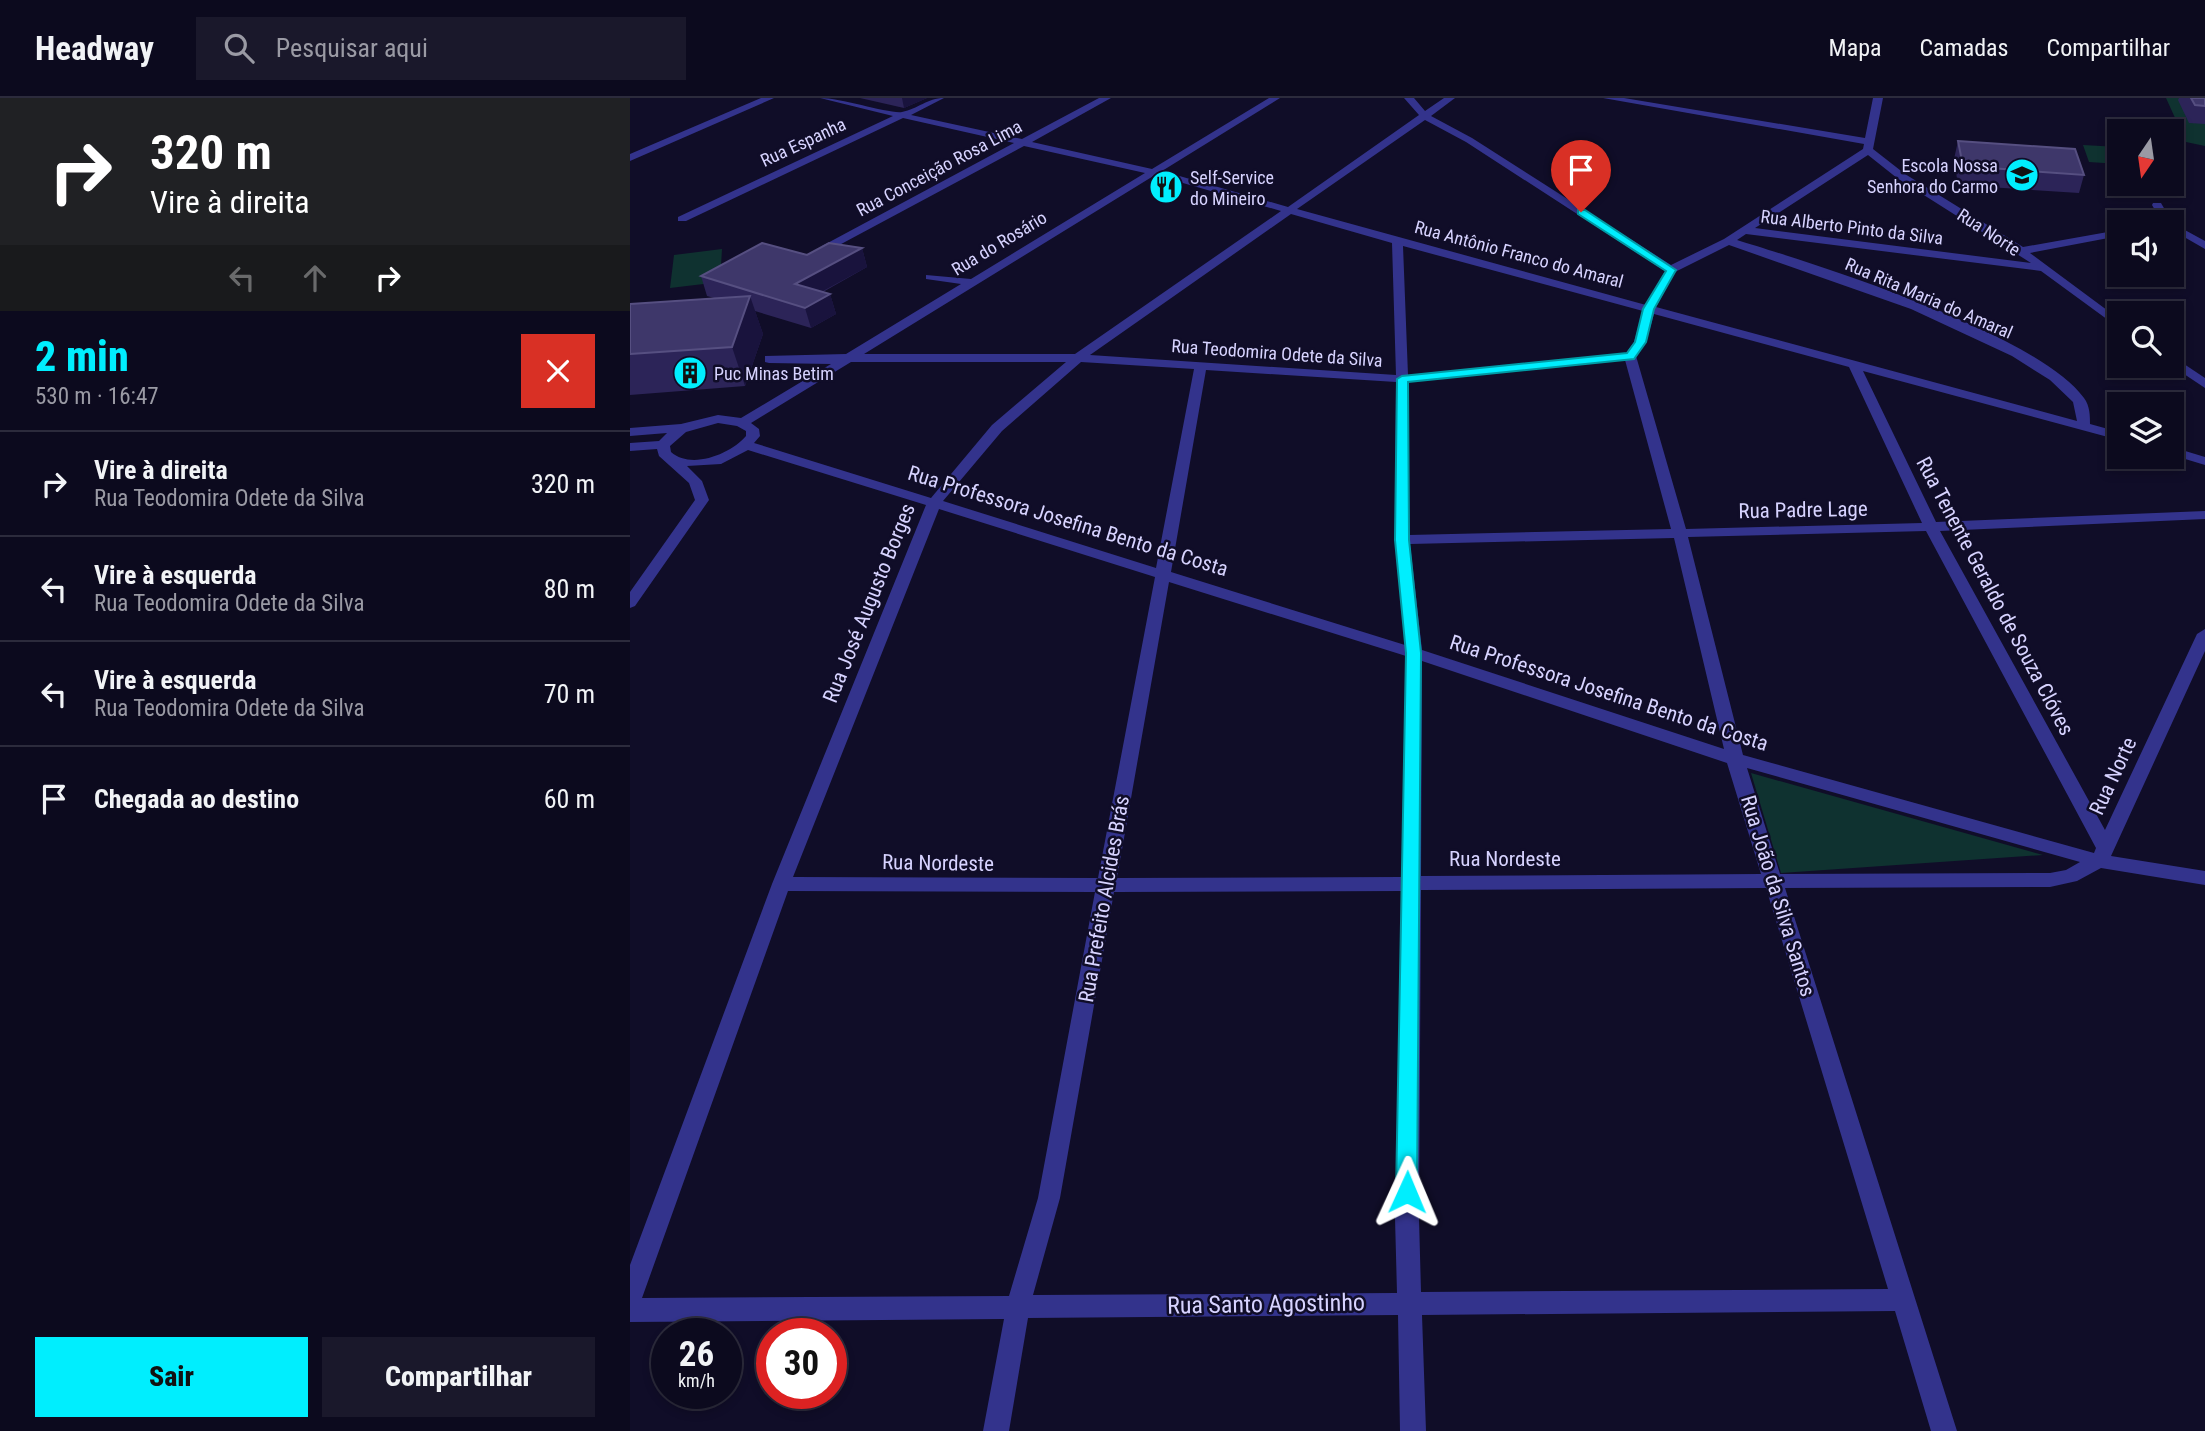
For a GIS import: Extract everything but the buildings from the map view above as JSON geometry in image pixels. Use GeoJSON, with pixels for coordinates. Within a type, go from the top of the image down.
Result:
{"type":"FeatureCollection","features":[{"type":"Feature","properties":{"kind":"street"},"geometry":{"type":"LineString","coordinates":[[630,158],[769,98]]}},
{"type":"Feature","properties":{"kind":"street","name":"Rua Antônio Franco do Amaral"},"geometry":{"type":"LineString","coordinates":[[825,98],[1154,172],[1397,241],[2107,433]]}},
{"type":"Feature","properties":{"kind":"street","name":"Rua Espanha"},"geometry":{"type":"LineString","coordinates":[[682,219],[939,98]]}},
{"type":"Feature","properties":{"kind":"street","name":"Rua Conceição Rosa Lima"},"geometry":{"type":"LineString","coordinates":[[826,248],[1106,98]]}},
{"type":"Feature","properties":{"kind":"street","name":"Rua do Rosário"},"geometry":{"type":"LineString","coordinates":[[744,422],[843,359],[1275,98]]}},
{"type":"Feature","properties":{"kind":"street"},"geometry":{"type":"LineString","coordinates":[[1409,98],[1426,116],[1469,140],[1671,270]]}},
{"type":"Feature","properties":{"kind":"street","name":"Rua José Augusto Borges"},"geometry":{"type":"LineString","coordinates":[[630,1298],[781,884],[934,503],[997,428],[1078,358],[1450,98]]}},
{"type":"Feature","properties":{"kind":"street"},"geometry":{"type":"LineString","coordinates":[[1608,98],[1868,146]]}},
{"type":"Feature","properties":{"kind":"street"},"geometry":{"type":"LineString","coordinates":[[1630,356],[1640,342],[1649,309],[1671,270],[1728,241],[1868,146],[1876,99]]}},
{"type":"Feature","properties":{"kind":"street","name":"Rua Norte"},"geometry":{"type":"LineString","coordinates":[[1868,146],[1901,176],[2021,251],[2040,268],[2107,315]]}},
{"type":"Feature","properties":{"kind":"street"},"geometry":{"type":"LineString","coordinates":[[2157,205],[2160,210]]}},
{"type":"Feature","properties":{"kind":"street","name":"Rua Alberto Pinto da Silva"},"geometry":{"type":"LineString","coordinates":[[1742,230],[2040,268]]}},
{"type":"Feature","properties":{"kind":"street"},"geometry":{"type":"LineString","coordinates":[[2184,233],[2205,246]]}},
{"type":"Feature","properties":{"kind":"street"},"geometry":{"type":"LineString","coordinates":[[2021,251],[2107,235]]}},
{"type":"Feature","properties":{"kind":"street"},"geometry":{"type":"LineString","coordinates":[[1397,241],[1402,379],[1402,540],[1414,653],[1407,1218],[1413,1431]]}},
{"type":"Feature","properties":{"kind":"street","name":"Rua Rita Maria do Amaral"},"geometry":{"type":"LineString","coordinates":[[1728,241],[1795,261],[1985,337],[2059,379],[2081,402],[2084,426]]}},
{"type":"Feature","properties":{"kind":"street"},"geometry":{"type":"LineString","coordinates":[[930,277],[970,282]]}},
{"type":"Feature","properties":{"kind":"street","name":"Rua Teodomira Odete da Silva"},"geometry":{"type":"LineString","coordinates":[[769,359],[1078,358],[1402,379],[1630,356]]}},
{"type":"Feature","properties":{"kind":"street","name":"Rua João da Silva Santos"},"geometry":{"type":"LineString","coordinates":[[1630,356],[1680,534],[1735,759],[1944,1431]]}},
{"type":"Feature","properties":{"kind":"street","name":"Rua Tenente Geraldo de Souza Clóves"},"geometry":{"type":"LineString","coordinates":[[1853,362],[1931,527],[2102,854]]}},
{"type":"Feature","properties":{"kind":"street","name":"Rua Prefeito Alcides Brás"},"geometry":{"type":"LineString","coordinates":[[996,1431],[1018,1307],[1049,1198],[1201,365]]}},
{"type":"Feature","properties":{"kind":"street"},"geometry":{"type":"LineString","coordinates":[[2184,369],[2205,384]]}},
{"type":"Feature","properties":{"kind":"street"},"geometry":{"type":"LineString","coordinates":[[630,432],[681,428],[715,419],[744,422],[752,429],[753,436],[747,445],[728,457],[702,463],[671,459]]}},
{"type":"Feature","properties":{"kind":"street"},"geometry":{"type":"LineString","coordinates":[[630,447],[663,445],[681,428]]}},
{"type":"Feature","properties":{"kind":"street"},"geometry":{"type":"LineString","coordinates":[[630,603],[702,500],[695,481],[664,453],[663,445]]}},
{"type":"Feature","properties":{"kind":"street","name":"Rua Professora Josefina Bento da Costa"},"geometry":{"type":"LineString","coordinates":[[747,445],[1414,653],[1735,759],[2102,854],[2205,877]]}},
{"type":"Feature","properties":{"kind":"street"},"geometry":{"type":"LineString","coordinates":[[2184,455],[2205,461]]}},
{"type":"Feature","properties":{"kind":"street","name":"Rua Padre Lage"},"geometry":{"type":"LineString","coordinates":[[1402,540],[1931,527],[2205,515]]}},
{"type":"Feature","properties":{"kind":"street"},"geometry":{"type":"LineString","coordinates":[[630,574],[649,574]]}},
{"type":"Feature","properties":{"kind":"street","name":"Rua Norte"},"geometry":{"type":"LineString","coordinates":[[2102,854],[2205,634]]}},
{"type":"Feature","properties":{"kind":"street","name":"Rua Nordeste"},"geometry":{"type":"LineString","coordinates":[[781,884],[1106,888],[1410,882],[2050,880],[2070,876],[2102,854]]}},
{"type":"Feature","properties":{"kind":"street","name":"Rua Santo Agostinho"},"geometry":{"type":"LineString","coordinates":[[630,1310],[1902,1300]]}},
{"type":"Feature","properties":{"kind":"green space"},"geometry":{"type":"Polygon","coordinates":[[[2166,98],[2205,98],[2205,146],[2186,142],[2184,119],[2176,119],[2166,98]]]}},
{"type":"Feature","properties":{"kind":"green space"},"geometry":{"type":"Polygon","coordinates":[[[2083,145],[2107,146],[2107,163],[2089,162],[2083,145]]]}},
{"type":"Feature","properties":{"kind":"green space"},"geometry":{"type":"Polygon","coordinates":[[[722,249],[720,282],[670,288],[674,255],[722,249]]]}},
{"type":"Feature","properties":{"kind":"green space"},"geometry":{"type":"Polygon","coordinates":[[[1751,773],[2043,855],[1781,873],[1751,773]]]}},
{"type":"Feature","properties":{"kind":"place","name":"Escola Nossa Senhora do Carmo"},"geometry":{"type":"Point","coordinates":[2022,175]}},
{"type":"Feature","properties":{"kind":"place","name":"Self-Service do Mineiro"},"geometry":{"type":"Point","coordinates":[1166,187]}},
{"type":"Feature","properties":{"kind":"place","name":"Puc Minas Betim"},"geometry":{"type":"Point","coordinates":[690,373]}},
{"type":"Feature","properties":{"kind":"route"},"geometry":{"type":"LineString","coordinates":[[1407,1192],[1414,653],[1402,540],[1402,379],[1630,356],[1640,342],[1649,309],[1671,270],[1581,212]]}}]}
